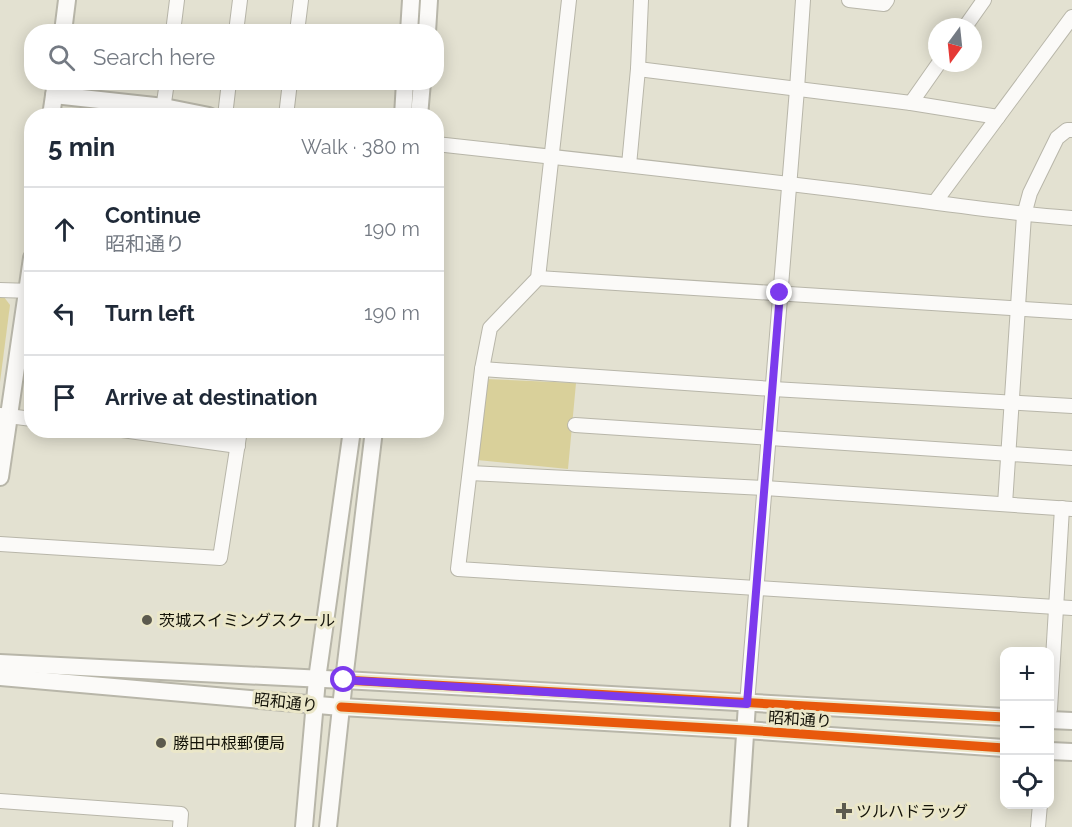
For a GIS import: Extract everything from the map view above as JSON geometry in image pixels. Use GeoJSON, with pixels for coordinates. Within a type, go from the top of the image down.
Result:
{"type":"FeatureCollection","features":[{"type":"Feature","properties":{"kind":"street"},"geometry":{"type":"LineString","coordinates":[[64,24],[68,0]]}},
{"type":"Feature","properties":{"kind":"street"},"geometry":{"type":"LineString","coordinates":[[174,24],[177,0]]}},
{"type":"Feature","properties":{"kind":"street"},"geometry":{"type":"LineString","coordinates":[[237,24],[240,0]]}},
{"type":"Feature","properties":{"kind":"street"},"geometry":{"type":"LineString","coordinates":[[298,24],[301,0]]}},
{"type":"Feature","properties":{"kind":"street"},"geometry":{"type":"LineString","coordinates":[[410,24],[411,0]]}},
{"type":"Feature","properties":{"kind":"street"},"geometry":{"type":"LineString","coordinates":[[428,24],[429,0]]}},
{"type":"Feature","properties":{"kind":"street"},"geometry":{"type":"LineString","coordinates":[[569,0],[538,279],[490,328],[482,369],[458,569],[1072,608]]}},
{"type":"Feature","properties":{"kind":"street"},"geometry":{"type":"LineString","coordinates":[[629,165],[638,69],[641,0]]}},
{"type":"Feature","properties":{"kind":"street"},"geometry":{"type":"LineString","coordinates":[[740,827],[745,730],[797,89],[802,0]]}},
{"type":"Feature","properties":{"kind":"street"},"geometry":{"type":"LineString","coordinates":[[849,0],[884,4],[887,0]]}},
{"type":"Feature","properties":{"kind":"street"},"geometry":{"type":"LineString","coordinates":[[971,18],[984,0]]}},
{"type":"Feature","properties":{"kind":"street"},"geometry":{"type":"LineString","coordinates":[[935,202],[1072,17]]}},
{"type":"Feature","properties":{"kind":"street"},"geometry":{"type":"LineString","coordinates":[[638,69],[911,103],[998,117]]}},
{"type":"Feature","properties":{"kind":"street"},"geometry":{"type":"LineString","coordinates":[[911,103],[933,72]]}},
{"type":"Feature","properties":{"kind":"street"},"geometry":{"type":"LineString","coordinates":[[52,108],[55,90]]}},
{"type":"Feature","properties":{"kind":"street"},"geometry":{"type":"LineString","coordinates":[[60,90],[144,108]]}},
{"type":"Feature","properties":{"kind":"street"},"geometry":{"type":"LineString","coordinates":[[164,108],[166,90]]}},
{"type":"Feature","properties":{"kind":"street"},"geometry":{"type":"LineString","coordinates":[[226,108],[228,90]]}},
{"type":"Feature","properties":{"kind":"street"},"geometry":{"type":"LineString","coordinates":[[287,108],[289,90]]}},
{"type":"Feature","properties":{"kind":"street"},"geometry":{"type":"LineString","coordinates":[[403,108],[405,90]]}},
{"type":"Feature","properties":{"kind":"street"},"geometry":{"type":"LineString","coordinates":[[420,108],[421,90]]}},
{"type":"Feature","properties":{"kind":"street"},"geometry":{"type":"LineString","coordinates":[[1005,504],[1024,215],[1030,193],[1057,138],[1067,130],[1072,130]]}},
{"type":"Feature","properties":{"kind":"street"},"geometry":{"type":"LineString","coordinates":[[444,145],[789,184],[1024,215],[1072,218]]}},
{"type":"Feature","properties":{"kind":"street"},"geometry":{"type":"LineString","coordinates":[[538,279],[1072,312]]}},
{"type":"Feature","properties":{"kind":"street"},"geometry":{"type":"LineString","coordinates":[[0,290],[24,291]]}},
{"type":"Feature","properties":{"kind":"street"},"geometry":{"type":"LineString","coordinates":[[0,477],[4,415],[24,355]]}},
{"type":"Feature","properties":{"kind":"street"},"geometry":{"type":"LineString","coordinates":[[482,369],[1072,406]]}},
{"type":"Feature","properties":{"kind":"street"},"geometry":{"type":"LineString","coordinates":[[4,415],[24,417]]}},
{"type":"Feature","properties":{"kind":"street"},"geometry":{"type":"LineString","coordinates":[[575,425],[1072,458]]}},
{"type":"Feature","properties":{"kind":"street"},"geometry":{"type":"LineString","coordinates":[[180,438],[238,446]]}},
{"type":"Feature","properties":{"kind":"street"},"geometry":{"type":"LineString","coordinates":[[0,544],[220,558],[239,438]]}},
{"type":"Feature","properties":{"kind":"street"},"geometry":{"type":"LineString","coordinates":[[304,827],[317,679],[351,438]]}},
{"type":"Feature","properties":{"kind":"street"},"geometry":{"type":"LineString","coordinates":[[328,827],[373,438]]}},
{"type":"Feature","properties":{"kind":"street"},"geometry":{"type":"LineString","coordinates":[[470,473],[765,488],[1067,508],[1054,607],[1050,701]]}},
{"type":"Feature","properties":{"kind":"street","name":"昭和通り"},"geometry":{"type":"LineString","coordinates":[[0,663],[1000,717]]}},
{"type":"Feature","properties":{"kind":"street","name":"昭和通り"},"geometry":{"type":"LineString","coordinates":[[0,677],[341,707],[745,730],[1000,748]]}},
{"type":"Feature","properties":{"kind":"street"},"geometry":{"type":"LineString","coordinates":[[1054,720],[1072,721]]}},
{"type":"Feature","properties":{"kind":"street"},"geometry":{"type":"LineString","coordinates":[[1054,751],[1072,752]]}},
{"type":"Feature","properties":{"kind":"street"},"geometry":{"type":"LineString","coordinates":[[0,801],[181,814],[180,827]]}},
{"type":"Feature","properties":{"kind":"street"},"geometry":{"type":"LineString","coordinates":[[1038,827],[1040,809]]}},
{"type":"Feature","properties":{"kind":"shaded area"},"geometry":{"type":"Polygon","coordinates":[[[0,297],[4,297],[10,305],[0,382],[0,297]]]}},
{"type":"Feature","properties":{"kind":"shaded area"},"geometry":{"type":"Polygon","coordinates":[[[486,379],[576,383],[568,469],[477,460],[486,379]]]}},
{"type":"Feature","properties":{"kind":"cycle path"},"geometry":{"type":"LineString","coordinates":[[344,680],[1000,717]]}},
{"type":"Feature","properties":{"kind":"cycle path"},"geometry":{"type":"LineString","coordinates":[[341,707],[745,730],[1000,748]]}},
{"type":"Feature","properties":{"kind":"place","name":"茨城スイミングスクール"},"geometry":{"type":"Point","coordinates":[147,620]}},
{"type":"Feature","properties":{"kind":"place","name":"勝田中根郵便局"},"geometry":{"type":"Point","coordinates":[161,743]}},
{"type":"Feature","properties":{"kind":"place","name":"ツルハドラッグ"},"geometry":{"type":"Point","coordinates":[844,811]}},
{"type":"Feature","properties":{"kind":"route"},"geometry":{"type":"LineString","coordinates":[[344,680],[747,704],[780,293]]}}]}
